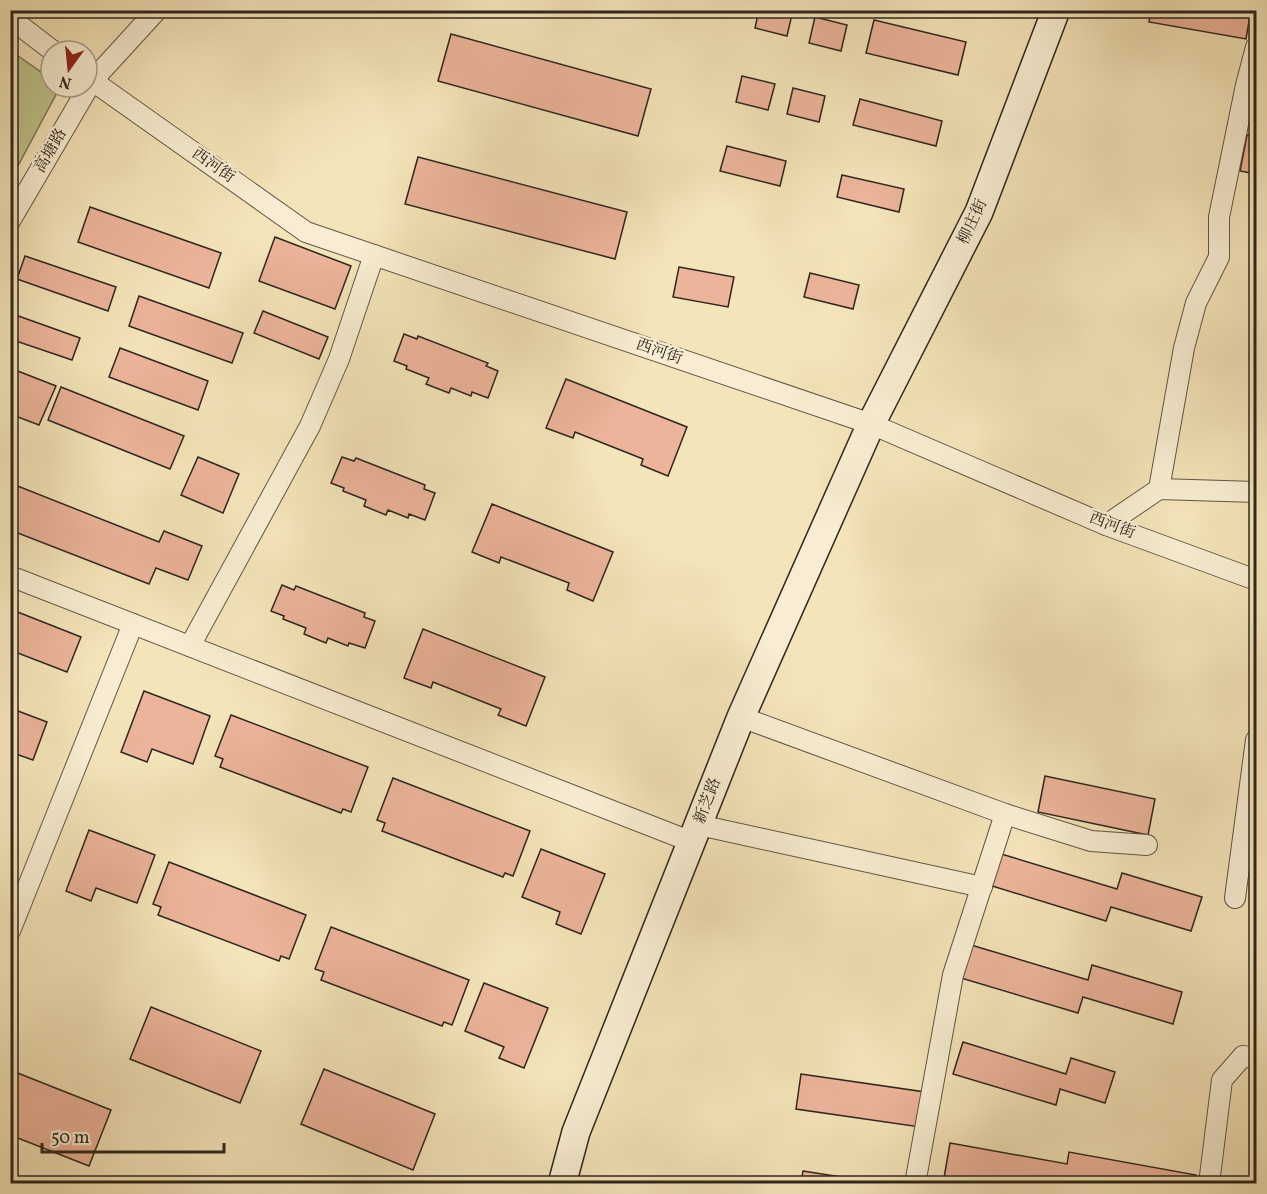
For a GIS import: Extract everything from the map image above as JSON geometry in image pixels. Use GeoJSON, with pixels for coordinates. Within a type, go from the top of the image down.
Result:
{"type":"FeatureCollection","features":[{"type":"Feature","properties":{"kind":"main road","name":"柳庄街"},"geometry":{"type":"LineString","coordinates":[[871,424],[979,212],[1056,10]]}},
{"type":"Feature","properties":{"kind":"main road","name":"新芝路"},"geometry":{"type":"LineString","coordinates":[[562,1184],[576,1132],[741,717],[871,424]]}},
{"type":"Feature","properties":{"kind":"street","name":"高塘路"},"geometry":{"type":"LineString","coordinates":[[99,69],[157,10]]}},
{"type":"Feature","properties":{"kind":"street"},"geometry":{"type":"LineString","coordinates":[[10,18],[39,40]]}},
{"type":"Feature","properties":{"kind":"street"},"geometry":{"type":"LineString","coordinates":[[1159,489],[1184,348],[1196,303],[1219,257],[1219,216],[1246,85],[1257,47]]}},
{"type":"Feature","properties":{"kind":"street","name":"西河街"},"geometry":{"type":"LineString","coordinates":[[99,86],[306,232],[871,424],[1106,525],[1257,580]]}},
{"type":"Feature","properties":{"kind":"street","name":"高塘路"},"geometry":{"type":"LineString","coordinates":[[10,221],[78,99]]}},
{"type":"Feature","properties":{"kind":"street"},"geometry":{"type":"LineString","coordinates":[[190,646],[310,426],[339,359],[374,255]]}},
{"type":"Feature","properties":{"kind":"street"},"geometry":{"type":"LineString","coordinates":[[1106,525],[1159,489],[1257,492]]}},
{"type":"Feature","properties":{"kind":"street"},"geometry":{"type":"LineString","coordinates":[[10,576],[190,646],[695,834],[981,887]]}},
{"type":"Feature","properties":{"kind":"street"},"geometry":{"type":"LineString","coordinates":[[10,931],[133,624]]}},
{"type":"Feature","properties":{"kind":"street"},"geometry":{"type":"LineString","coordinates":[[741,717],[1005,814],[1091,841],[1147,845]]}},
{"type":"Feature","properties":{"kind":"street"},"geometry":{"type":"LineString","coordinates":[[1235,898],[1257,741]]}},
{"type":"Feature","properties":{"kind":"street"},"geometry":{"type":"LineString","coordinates":[[915,1184],[952,975],[1005,814]]}},
{"type":"Feature","properties":{"kind":"street"},"geometry":{"type":"LineString","coordinates":[[1209,1184],[1222,1080],[1243,1056],[1257,1058]]}},
{"type":"Feature","properties":{"kind":"green space"},"geometry":{"type":"Polygon","coordinates":[[[11,51],[39,71],[39,99],[54,99],[11,179],[11,51]]]}},
{"type":"Feature","properties":{"kind":"building"},"geometry":{"type":"Polygon","coordinates":[[[759,10],[793,10],[787,36],[755,28],[759,10]]]}},
{"type":"Feature","properties":{"kind":"building"},"geometry":{"type":"Polygon","coordinates":[[[1151,10],[1251,10],[1246,39],[1149,22],[1151,10]]]}},
{"type":"Feature","properties":{"kind":"building"},"geometry":{"type":"Polygon","coordinates":[[[815,17],[847,25],[841,51],[809,43],[815,17]]]}},
{"type":"Feature","properties":{"kind":"building"},"geometry":{"type":"Polygon","coordinates":[[[874,20],[966,42],[958,75],[866,53],[874,20]]]}},
{"type":"Feature","properties":{"kind":"building"},"geometry":{"type":"Polygon","coordinates":[[[451,34],[651,89],[638,136],[438,81],[451,34]]]}},
{"type":"Feature","properties":{"kind":"building"},"geometry":{"type":"Polygon","coordinates":[[[742,76],[775,84],[768,110],[736,102],[742,76]]]}},
{"type":"Feature","properties":{"kind":"building"},"geometry":{"type":"Polygon","coordinates":[[[793,88],[825,96],[819,122],[787,114],[793,88]]]}},
{"type":"Feature","properties":{"kind":"building"},"geometry":{"type":"Polygon","coordinates":[[[860,99],[942,121],[936,146],[853,125],[860,99]]]}},
{"type":"Feature","properties":{"kind":"building"},"geometry":{"type":"Polygon","coordinates":[[[1247,135],[1256,136],[1256,174],[1240,171],[1247,135]]]}},
{"type":"Feature","properties":{"kind":"building"},"geometry":{"type":"Polygon","coordinates":[[[727,146],[786,161],[780,186],[720,171],[727,146]]]}},
{"type":"Feature","properties":{"kind":"building"},"geometry":{"type":"Polygon","coordinates":[[[418,157],[627,212],[615,259],[405,204],[418,157]]]}},
{"type":"Feature","properties":{"kind":"building"},"geometry":{"type":"Polygon","coordinates":[[[842,175],[904,189],[899,212],[837,197],[842,175]]]}},
{"type":"Feature","properties":{"kind":"building"},"geometry":{"type":"Polygon","coordinates":[[[90,207],[221,253],[209,288],[78,242],[90,207]]]}},
{"type":"Feature","properties":{"kind":"building"},"geometry":{"type":"Polygon","coordinates":[[[275,237],[351,266],[335,309],[259,281],[275,237]]]}},
{"type":"Feature","properties":{"kind":"building"},"geometry":{"type":"Polygon","coordinates":[[[25,256],[116,287],[108,311],[17,279],[25,256]]]}},
{"type":"Feature","properties":{"kind":"building"},"geometry":{"type":"Polygon","coordinates":[[[679,267],[734,277],[728,307],[673,297],[679,267]]]}},
{"type":"Feature","properties":{"kind":"building"},"geometry":{"type":"Polygon","coordinates":[[[810,273],[859,285],[853,309],[804,297],[810,273]]]}},
{"type":"Feature","properties":{"kind":"building"},"geometry":{"type":"Polygon","coordinates":[[[139,296],[243,333],[232,363],[129,326],[139,296]]]}},
{"type":"Feature","properties":{"kind":"building"},"geometry":{"type":"Polygon","coordinates":[[[263,311],[328,337],[319,359],[254,333],[263,311]]]}},
{"type":"Feature","properties":{"kind":"building"},"geometry":{"type":"Polygon","coordinates":[[[10,313],[80,338],[72,360],[10,339],[10,313]]]}},
{"type":"Feature","properties":{"kind":"building"},"geometry":{"type":"Polygon","coordinates":[[[404,334],[417,339],[418,336],[488,363],[486,366],[498,371],[488,398],[472,392],[471,396],[451,388],[449,393],[426,384],[429,378],[406,369],[407,366],[394,361],[404,334]]]}},
{"type":"Feature","properties":{"kind":"building"},"geometry":{"type":"Polygon","coordinates":[[[120,348],[208,381],[198,410],[109,377],[120,348]]]}},
{"type":"Feature","properties":{"kind":"building"},"geometry":{"type":"Polygon","coordinates":[[[10,368],[56,386],[39,425],[10,414],[10,368]]]}},
{"type":"Feature","properties":{"kind":"building"},"geometry":{"type":"Polygon","coordinates":[[[566,379],[687,427],[668,476],[641,465],[643,459],[575,432],[573,438],[546,428],[566,379]]]}},
{"type":"Feature","properties":{"kind":"building"},"geometry":{"type":"Polygon","coordinates":[[[61,387],[184,436],[170,469],[48,420],[61,387]]]}},
{"type":"Feature","properties":{"kind":"building"},"geometry":{"type":"Polygon","coordinates":[[[198,457],[239,474],[223,513],[181,495],[198,457]]]}},
{"type":"Feature","properties":{"kind":"building"},"geometry":{"type":"Polygon","coordinates":[[[342,457],[354,461],[356,458],[425,485],[424,489],[435,493],[425,520],[409,514],[408,518],[388,510],[386,515],[364,506],[366,500],[343,491],[344,488],[331,483],[342,457]]]}},
{"type":"Feature","properties":{"kind":"building"},"geometry":{"type":"Polygon","coordinates":[[[10,483],[159,542],[164,531],[202,546],[188,580],[156,568],[149,584],[10,530],[10,483]]]}},
{"type":"Feature","properties":{"kind":"building"},"geometry":{"type":"Polygon","coordinates":[[[492,504],[613,552],[593,601],[567,590],[569,583],[501,557],[499,563],[472,552],[492,504]]]}},
{"type":"Feature","properties":{"kind":"building"},"geometry":{"type":"Polygon","coordinates":[[[282,585],[294,590],[296,586],[365,613],[364,617],[375,621],[365,648],[349,643],[348,646],[328,638],[326,643],[304,634],[306,628],[283,619],[284,616],[271,611],[282,585]]]}},
{"type":"Feature","properties":{"kind":"building"},"geometry":{"type":"Polygon","coordinates":[[[10,609],[81,637],[67,672],[10,650],[10,609]]]}},
{"type":"Feature","properties":{"kind":"building"},"geometry":{"type":"Polygon","coordinates":[[[423,629],[545,677],[526,726],[498,715],[501,709],[433,682],[431,688],[404,678],[423,629]]]}},
{"type":"Feature","properties":{"kind":"building"},"geometry":{"type":"Polygon","coordinates":[[[144,691],[210,716],[193,764],[152,749],[147,762],[121,752],[144,691]]]}},
{"type":"Feature","properties":{"kind":"building"},"geometry":{"type":"Polygon","coordinates":[[[10,708],[47,722],[33,760],[10,752],[10,708]]]}},
{"type":"Feature","properties":{"kind":"building"},"geometry":{"type":"Polygon","coordinates":[[[231,715],[368,767],[351,812],[343,809],[341,813],[220,767],[223,759],[215,756],[231,715]]]}},
{"type":"Feature","properties":{"kind":"building"},"geometry":{"type":"Polygon","coordinates":[[[1045,776],[1155,799],[1148,835],[1038,812],[1045,776]]]}},
{"type":"Feature","properties":{"kind":"building"},"geometry":{"type":"Polygon","coordinates":[[[393,778],[530,831],[513,876],[505,873],[503,877],[382,831],[385,823],[377,820],[393,778]]]}},
{"type":"Feature","properties":{"kind":"building"},"geometry":{"type":"Polygon","coordinates":[[[89,830],[155,855],[137,903],[96,888],[91,901],[66,891],[89,830]]]}},
{"type":"Feature","properties":{"kind":"building"},"geometry":{"type":"Polygon","coordinates":[[[541,849],[605,874],[581,934],[556,924],[560,912],[522,897],[541,849]]]}},
{"type":"Feature","properties":{"kind":"building"},"geometry":{"type":"Polygon","coordinates":[[[998,853],[1117,889],[1122,873],[1202,897],[1191,931],[1111,907],[1106,921],[989,885],[998,853]]]}},
{"type":"Feature","properties":{"kind":"building"},"geometry":{"type":"Polygon","coordinates":[[[169,862],[306,915],[289,959],[281,956],[279,961],[158,915],[161,907],[153,904],[169,862]]]}},
{"type":"Feature","properties":{"kind":"building"},"geometry":{"type":"Polygon","coordinates":[[[331,927],[469,980],[452,1025],[444,1022],[442,1026],[321,980],[324,972],[315,969],[331,927]]]}},
{"type":"Feature","properties":{"kind":"building"},"geometry":{"type":"Polygon","coordinates":[[[971,945],[1088,980],[1092,965],[1182,992],[1173,1024],[1083,997],[1078,1013],[961,978],[971,945]]]}},
{"type":"Feature","properties":{"kind":"building"},"geometry":{"type":"Polygon","coordinates":[[[484,983],[548,1008],[524,1068],[499,1058],[504,1047],[465,1031],[484,983]]]}},
{"type":"Feature","properties":{"kind":"building"},"geometry":{"type":"Polygon","coordinates":[[[151,1007],[261,1051],[240,1103],[130,1059],[151,1007]]]}},
{"type":"Feature","properties":{"kind":"building"},"geometry":{"type":"Polygon","coordinates":[[[963,1042],[1066,1074],[1071,1058],[1115,1072],[1105,1103],[1060,1089],[1056,1105],[953,1074],[963,1042]]]}},
{"type":"Feature","properties":{"kind":"building"},"geometry":{"type":"Polygon","coordinates":[[[324,1069],[435,1114],[413,1170],[301,1124],[324,1069]]]}},
{"type":"Feature","properties":{"kind":"building"},"geometry":{"type":"Polygon","coordinates":[[[10,1070],[111,1110],[89,1166],[10,1135],[10,1070]]]}},
{"type":"Feature","properties":{"kind":"building"},"geometry":{"type":"Polygon","coordinates":[[[801,1074],[925,1092],[920,1127],[796,1109],[801,1074]]]}},
{"type":"Feature","properties":{"kind":"building"},"geometry":{"type":"Polygon","coordinates":[[[950,1143],[1067,1164],[1069,1152],[1196,1175],[1194,1184],[973,1184],[944,1178],[950,1143]]]}},
{"type":"Feature","properties":{"kind":"building"},"geometry":{"type":"Polygon","coordinates":[[[803,1171],[886,1184],[801,1184],[803,1171]]]}}]}
